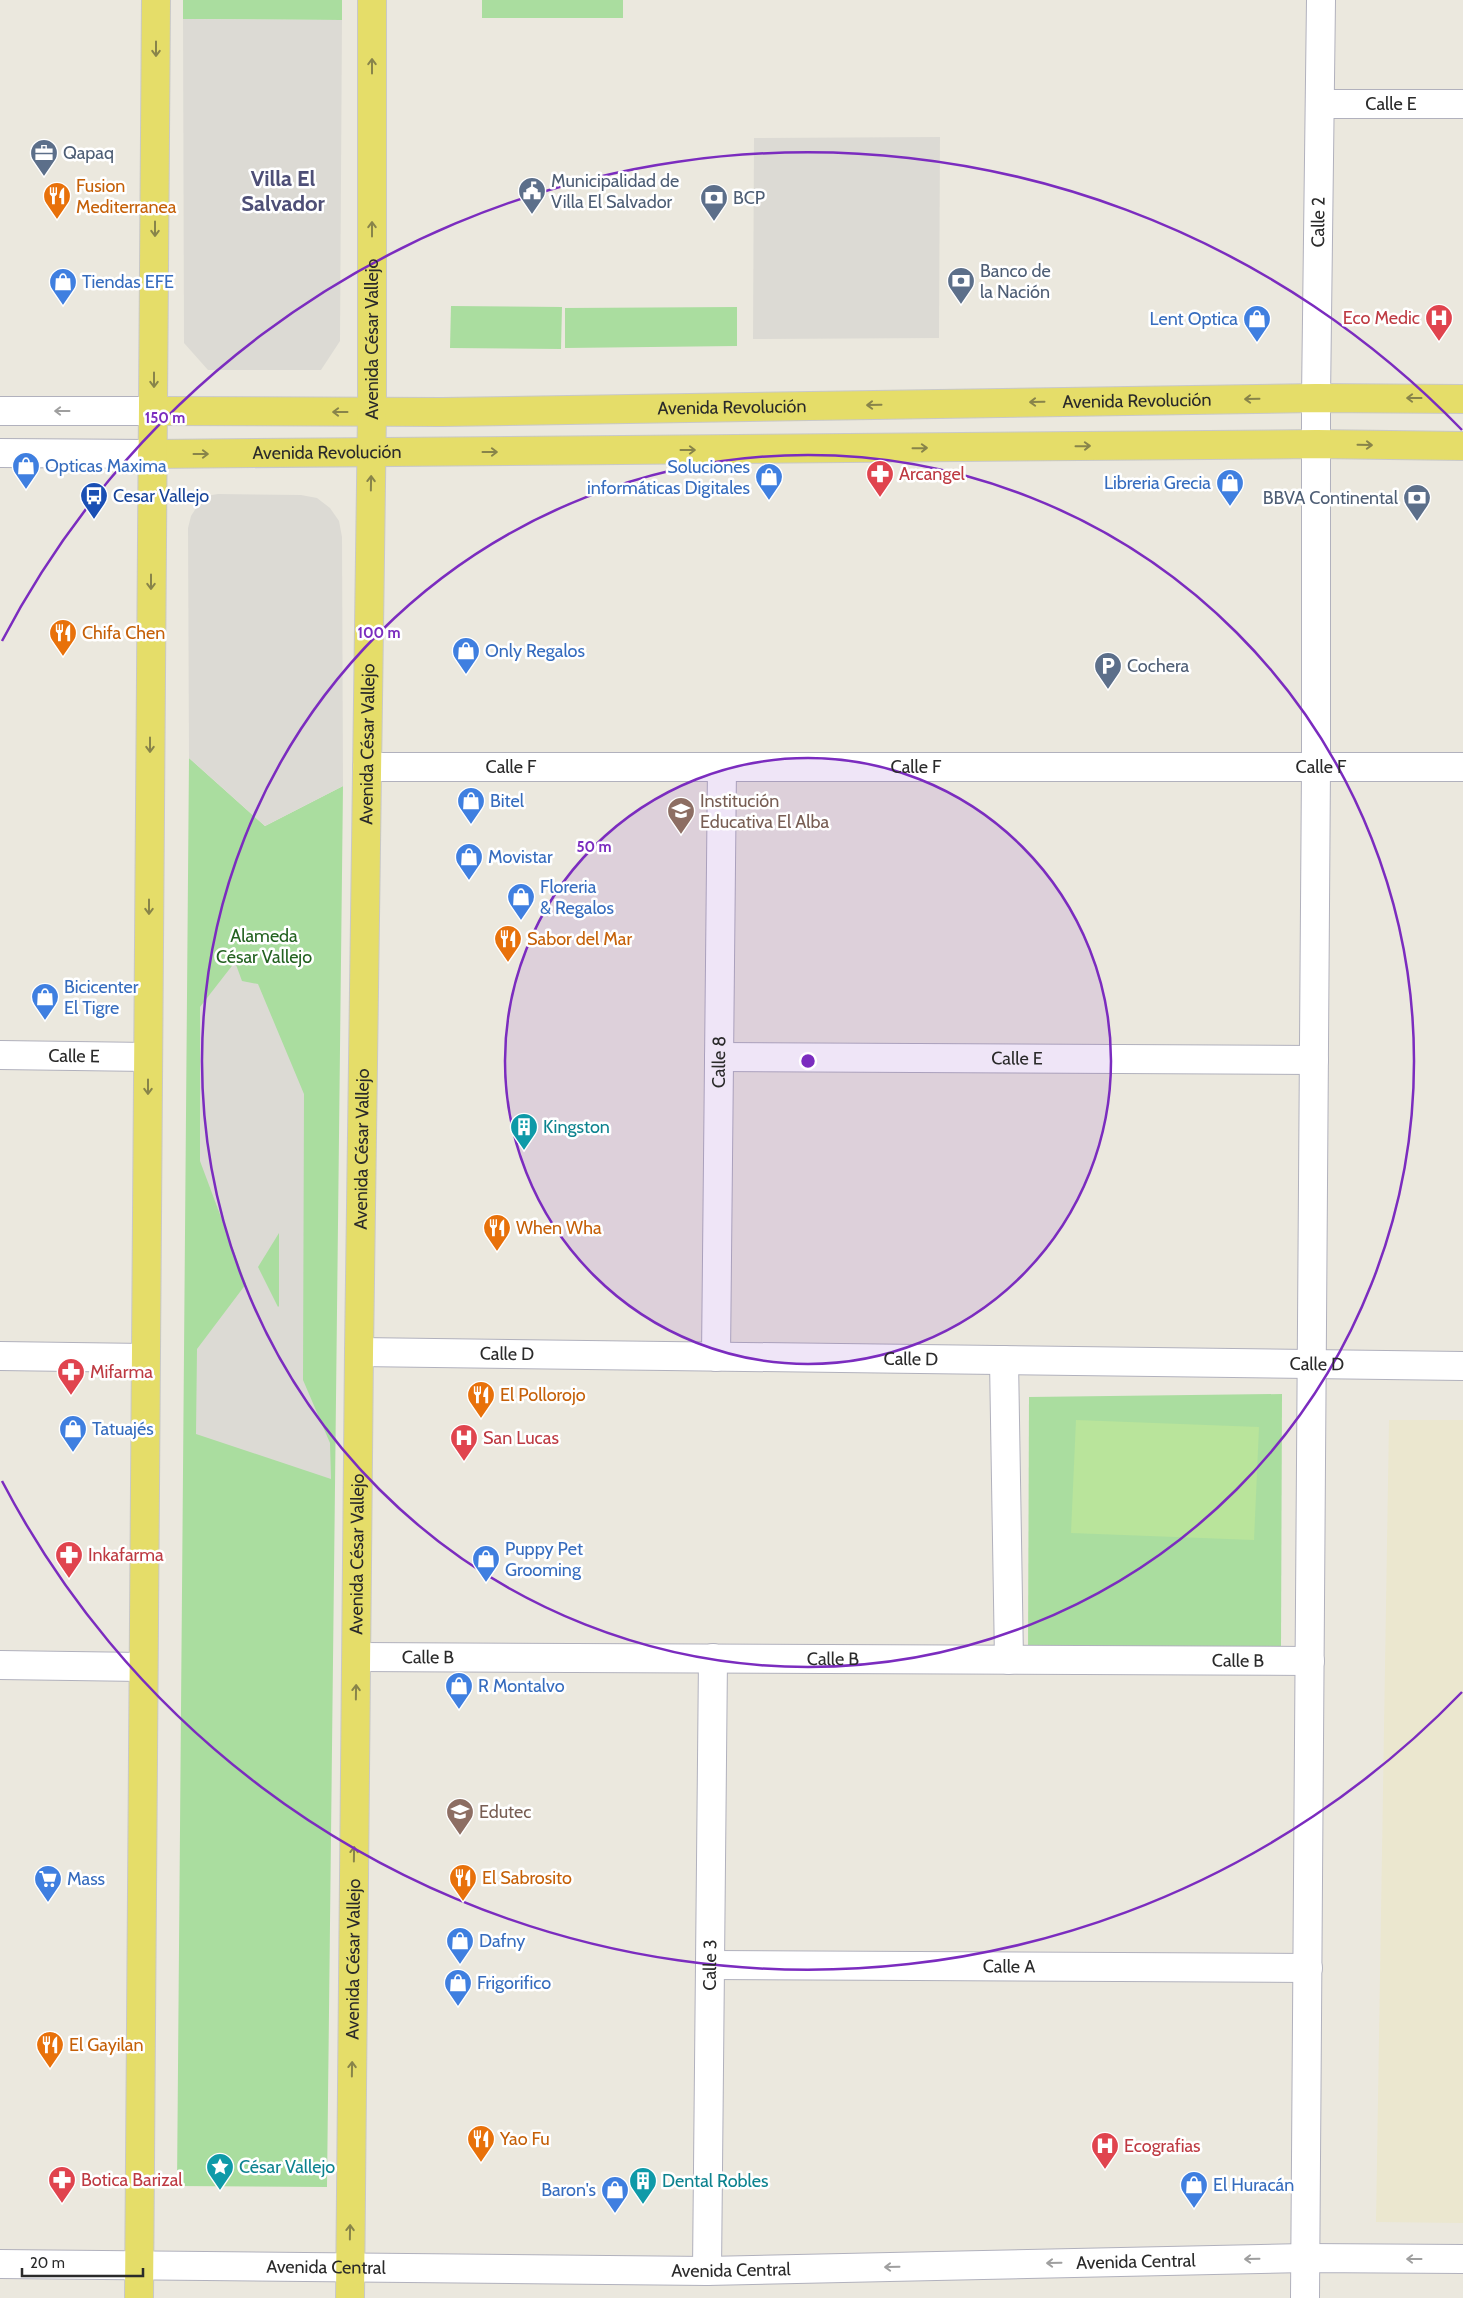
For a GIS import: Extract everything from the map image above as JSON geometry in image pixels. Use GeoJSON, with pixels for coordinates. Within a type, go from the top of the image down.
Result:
{"type":"FeatureCollection","features":[{"type":"Feature","properties":{"kind":"main road"},"geometry":{"type":"LineString","coordinates":[[139,2298],[156,0]]}},
{"type":"Feature","properties":{"kind":"main road","name":"Avenida César Vallejo"},"geometry":{"type":"LineString","coordinates":[[350,2298],[359,1352],[372,412],[372,0]]}},
{"type":"Feature","properties":{"kind":"main road","name":"Avenida Revolución"},"geometry":{"type":"LineString","coordinates":[[154,411],[372,412],[1316,398],[1463,399]]}},
{"type":"Feature","properties":{"kind":"main road","name":"Avenida Revolución"},"geometry":{"type":"LineString","coordinates":[[152,454],[1317,444],[1463,446]]}},
{"type":"Feature","properties":{"kind":"street","name":"Calle 2"},"geometry":{"type":"LineString","coordinates":[[1304,2298],[1316,767],[1316,398],[1321,0]]}},
{"type":"Feature","properties":{"kind":"street","name":"Calle E"},"geometry":{"type":"LineString","coordinates":[[1320,104],[1463,104]]}},
{"type":"Feature","properties":{"kind":"street","name":"Avenida Revolución"},"geometry":{"type":"LineString","coordinates":[[0,411],[154,411]]}},
{"type":"Feature","properties":{"kind":"street","name":"Avenida Revolución"},"geometry":{"type":"LineString","coordinates":[[0,453],[152,454]]}},
{"type":"Feature","properties":{"kind":"street","name":"Calle F"},"geometry":{"type":"LineString","coordinates":[[367,767],[1463,767]]}},
{"type":"Feature","properties":{"kind":"street","name":"Calle 8"},"geometry":{"type":"LineString","coordinates":[[716,1357],[722,767]]}},
{"type":"Feature","properties":{"kind":"street","name":"Calle E"},"geometry":{"type":"LineString","coordinates":[[0,1055],[148,1057]]}},
{"type":"Feature","properties":{"kind":"street","name":"Calle E"},"geometry":{"type":"LineString","coordinates":[[719,1057],[1314,1060]]}},
{"type":"Feature","properties":{"kind":"street","name":"Calle D"},"geometry":{"type":"LineString","coordinates":[[359,1352],[1463,1366]]}},
{"type":"Feature","properties":{"kind":"street"},"geometry":{"type":"LineString","coordinates":[[0,1356],[145,1358]]}},
{"type":"Feature","properties":{"kind":"street"},"geometry":{"type":"LineString","coordinates":[[1004,1360],[1009,1660]]}},
{"type":"Feature","properties":{"kind":"street","name":"Calle B"},"geometry":{"type":"LineString","coordinates":[[357,1657],[1310,1661]]}},
{"type":"Feature","properties":{"kind":"street","name":"Calle 3"},"geometry":{"type":"LineString","coordinates":[[707,2271],[713,1658]]}},
{"type":"Feature","properties":{"kind":"street"},"geometry":{"type":"LineString","coordinates":[[0,1665],[143,1667]]}},
{"type":"Feature","properties":{"kind":"street","name":"Calle A"},"geometry":{"type":"LineString","coordinates":[[710,1965],[1308,1968]]}},
{"type":"Feature","properties":{"kind":"street","name":"Avenida Central"},"geometry":{"type":"LineString","coordinates":[[0,2264],[707,2271],[1305,2258],[1463,2259]]}},
{"type":"Feature","properties":{"kind":"shaded area"},"geometry":{"type":"Polygon","coordinates":[[[183,19],[342,20],[340,341],[321,370],[208,370],[184,343],[183,19]]]}},
{"type":"Feature","properties":{"kind":"shaded area"},"geometry":{"type":"Polygon","coordinates":[[[940,137],[939,338],[753,339],[754,138],[940,137]]]}},
{"type":"Feature","properties":{"kind":"shaded area"},"geometry":{"type":"Polygon","coordinates":[[[218,494],[301,495],[317,498],[330,508],[339,521],[342,537],[343,786],[265,826],[189,758],[188,528],[191,516],[198,505],[206,496],[218,494]]]}},
{"type":"Feature","properties":{"kind":"shaded area"},"geometry":{"type":"Polygon","coordinates":[[[235,962],[242,981],[258,984],[304,1094],[303,1380],[330,1443],[331,1479],[196,1434],[197,1349],[246,1284],[200,1161],[200,1007],[235,962]],[[279,1233],[258,1267],[279,1306],[279,1233]]]}},
{"type":"Feature","properties":{"kind":"shaded area"},"geometry":{"type":"Polygon","coordinates":[[[1389,1420],[1463,1420],[1463,2223],[1376,2222],[1389,1420]]]}},
{"type":"Feature","properties":{"kind":"green space"},"geometry":{"type":"Polygon","coordinates":[[[183,0],[342,0],[342,20],[183,19],[183,0]]]}},
{"type":"Feature","properties":{"kind":"green space"},"geometry":{"type":"Polygon","coordinates":[[[482,0],[623,0],[623,18],[482,18],[482,0]]]}},
{"type":"Feature","properties":{"kind":"green space"},"geometry":{"type":"Polygon","coordinates":[[[451,306],[562,307],[561,349],[450,348],[451,306]]]}},
{"type":"Feature","properties":{"kind":"green space"},"geometry":{"type":"Polygon","coordinates":[[[737,307],[737,346],[565,348],[565,308],[737,307]]]}},
{"type":"Feature","properties":{"kind":"green space","name":"Alameda César Vallejo"},"geometry":{"type":"Polygon","coordinates":[[[189,758],[265,826],[343,786],[327,2187],[177,2186],[189,758]]]}},
{"type":"Feature","properties":{"kind":"green space"},"geometry":{"type":"Polygon","coordinates":[[[1282,1394],[1281,1649],[1028,1651],[1029,1397],[1282,1394]]]}},
{"type":"Feature","properties":{"kind":"green space"},"geometry":{"type":"Polygon","coordinates":[[[1076,1420],[1259,1427],[1254,1540],[1071,1533],[1076,1420]]]}},
{"type":"Feature","properties":{"kind":"place","name":"Qapaq"},"geometry":{"type":"Point","coordinates":[44,177]}},
{"type":"Feature","properties":{"kind":"place","name":"Municipalidad de Villa El Salvador"},"geometry":{"type":"Point","coordinates":[532,215]}},
{"type":"Feature","properties":{"kind":"place","name":"Fusion Mediterranea"},"geometry":{"type":"Point","coordinates":[57,220]}},
{"type":"Feature","properties":{"kind":"place","name":"BCP"},"geometry":{"type":"Point","coordinates":[714,222]}},
{"type":"Feature","properties":{"kind":"place","name":"Banco de la Nación"},"geometry":{"type":"Point","coordinates":[961,305]}},
{"type":"Feature","properties":{"kind":"place","name":"Tiendas EFE"},"geometry":{"type":"Point","coordinates":[63,306]}},
{"type":"Feature","properties":{"kind":"place","name":"Eco Medic"},"geometry":{"type":"Point","coordinates":[1439,342]}},
{"type":"Feature","properties":{"kind":"place","name":"Lent Optica"},"geometry":{"type":"Point","coordinates":[1257,343]}},
{"type":"Feature","properties":{"kind":"place","name":"Opticas Maxima"},"geometry":{"type":"Point","coordinates":[26,490]}},
{"type":"Feature","properties":{"kind":"place","name":"Arcangel"},"geometry":{"type":"Point","coordinates":[880,498]}},
{"type":"Feature","properties":{"kind":"place","name":"Soluciones informáticas Digitales"},"geometry":{"type":"Point","coordinates":[769,501]}},
{"type":"Feature","properties":{"kind":"place","name":"Libreria Grecia"},"geometry":{"type":"Point","coordinates":[1230,507]}},
{"type":"Feature","properties":{"kind":"place","name":"Cesar Vallejo"},"geometry":{"type":"Point","coordinates":[94,520]}},
{"type":"Feature","properties":{"kind":"place","name":"BBVA Continental"},"geometry":{"type":"Point","coordinates":[1417,522]}},
{"type":"Feature","properties":{"kind":"place","name":"Chifa Chen"},"geometry":{"type":"Point","coordinates":[63,657]}},
{"type":"Feature","properties":{"kind":"place","name":"Only Regalos"},"geometry":{"type":"Point","coordinates":[466,675]}},
{"type":"Feature","properties":{"kind":"place","name":"Cochera"},"geometry":{"type":"Point","coordinates":[1108,690]}},
{"type":"Feature","properties":{"kind":"place","name":"Bitel"},"geometry":{"type":"Point","coordinates":[471,825]}},
{"type":"Feature","properties":{"kind":"place","name":"Institución Educativa El Alba"},"geometry":{"type":"Point","coordinates":[681,835]}},
{"type":"Feature","properties":{"kind":"place","name":"Movistar"},"geometry":{"type":"Point","coordinates":[469,881]}},
{"type":"Feature","properties":{"kind":"place","name":"Floreria & Regalos"},"geometry":{"type":"Point","coordinates":[521,921]}},
{"type":"Feature","properties":{"kind":"place","name":"Sabor del Mar"},"geometry":{"type":"Point","coordinates":[508,963]}},
{"type":"Feature","properties":{"kind":"place","name":"Bicicenter El Tigre"},"geometry":{"type":"Point","coordinates":[45,1021]}},
{"type":"Feature","properties":{"kind":"place","name":"Kingston"},"geometry":{"type":"Point","coordinates":[524,1151]}},
{"type":"Feature","properties":{"kind":"place","name":"When Wha"},"geometry":{"type":"Point","coordinates":[497,1252]}},
{"type":"Feature","properties":{"kind":"place","name":"Mifarma"},"geometry":{"type":"Point","coordinates":[71,1396]}},
{"type":"Feature","properties":{"kind":"place","name":"El Pollorojo"},"geometry":{"type":"Point","coordinates":[481,1419]}},
{"type":"Feature","properties":{"kind":"place","name":"Tatuajés"},"geometry":{"type":"Point","coordinates":[73,1453]}},
{"type":"Feature","properties":{"kind":"place","name":"San Lucas"},"geometry":{"type":"Point","coordinates":[464,1462]}},
{"type":"Feature","properties":{"kind":"place","name":"Inkafarma"},"geometry":{"type":"Point","coordinates":[69,1579]}},
{"type":"Feature","properties":{"kind":"place","name":"Puppy Pet Grooming"},"geometry":{"type":"Point","coordinates":[486,1583]}},
{"type":"Feature","properties":{"kind":"place","name":"R Montalvo"},"geometry":{"type":"Point","coordinates":[459,1710]}},
{"type":"Feature","properties":{"kind":"place","name":"Edutec"},"geometry":{"type":"Point","coordinates":[460,1836]}},
{"type":"Feature","properties":{"kind":"place","name":"El Sabrosito"},"geometry":{"type":"Point","coordinates":[463,1902]}},
{"type":"Feature","properties":{"kind":"place","name":"Mass"},"geometry":{"type":"Point","coordinates":[48,1903]}},
{"type":"Feature","properties":{"kind":"place","name":"Dafny"},"geometry":{"type":"Point","coordinates":[460,1965]}},
{"type":"Feature","properties":{"kind":"place","name":"Frigorifico"},"geometry":{"type":"Point","coordinates":[458,2007]}},
{"type":"Feature","properties":{"kind":"place","name":"El Gayilan"},"geometry":{"type":"Point","coordinates":[50,2069]}},
{"type":"Feature","properties":{"kind":"place","name":"Yao Fu"},"geometry":{"type":"Point","coordinates":[481,2163]}},
{"type":"Feature","properties":{"kind":"place","name":"Ecografias"},"geometry":{"type":"Point","coordinates":[1105,2170]}},
{"type":"Feature","properties":{"kind":"place","name":"César Vallejo"},"geometry":{"type":"Point","coordinates":[220,2191]}},
{"type":"Feature","properties":{"kind":"place","name":"Botica Barizal"},"geometry":{"type":"Point","coordinates":[62,2204]}},
{"type":"Feature","properties":{"kind":"place","name":"Dental Robles"},"geometry":{"type":"Point","coordinates":[643,2205]}},
{"type":"Feature","properties":{"kind":"place","name":"El Huracán"},"geometry":{"type":"Point","coordinates":[1194,2209]}},
{"type":"Feature","properties":{"kind":"place","name":"Baron's"},"geometry":{"type":"Point","coordinates":[615,2214]}},
{"type":"Feature","properties":{"kind":"district","name":"Villa El Salvador"},"geometry":{"type":"Point","coordinates":[283,190]}}]}
